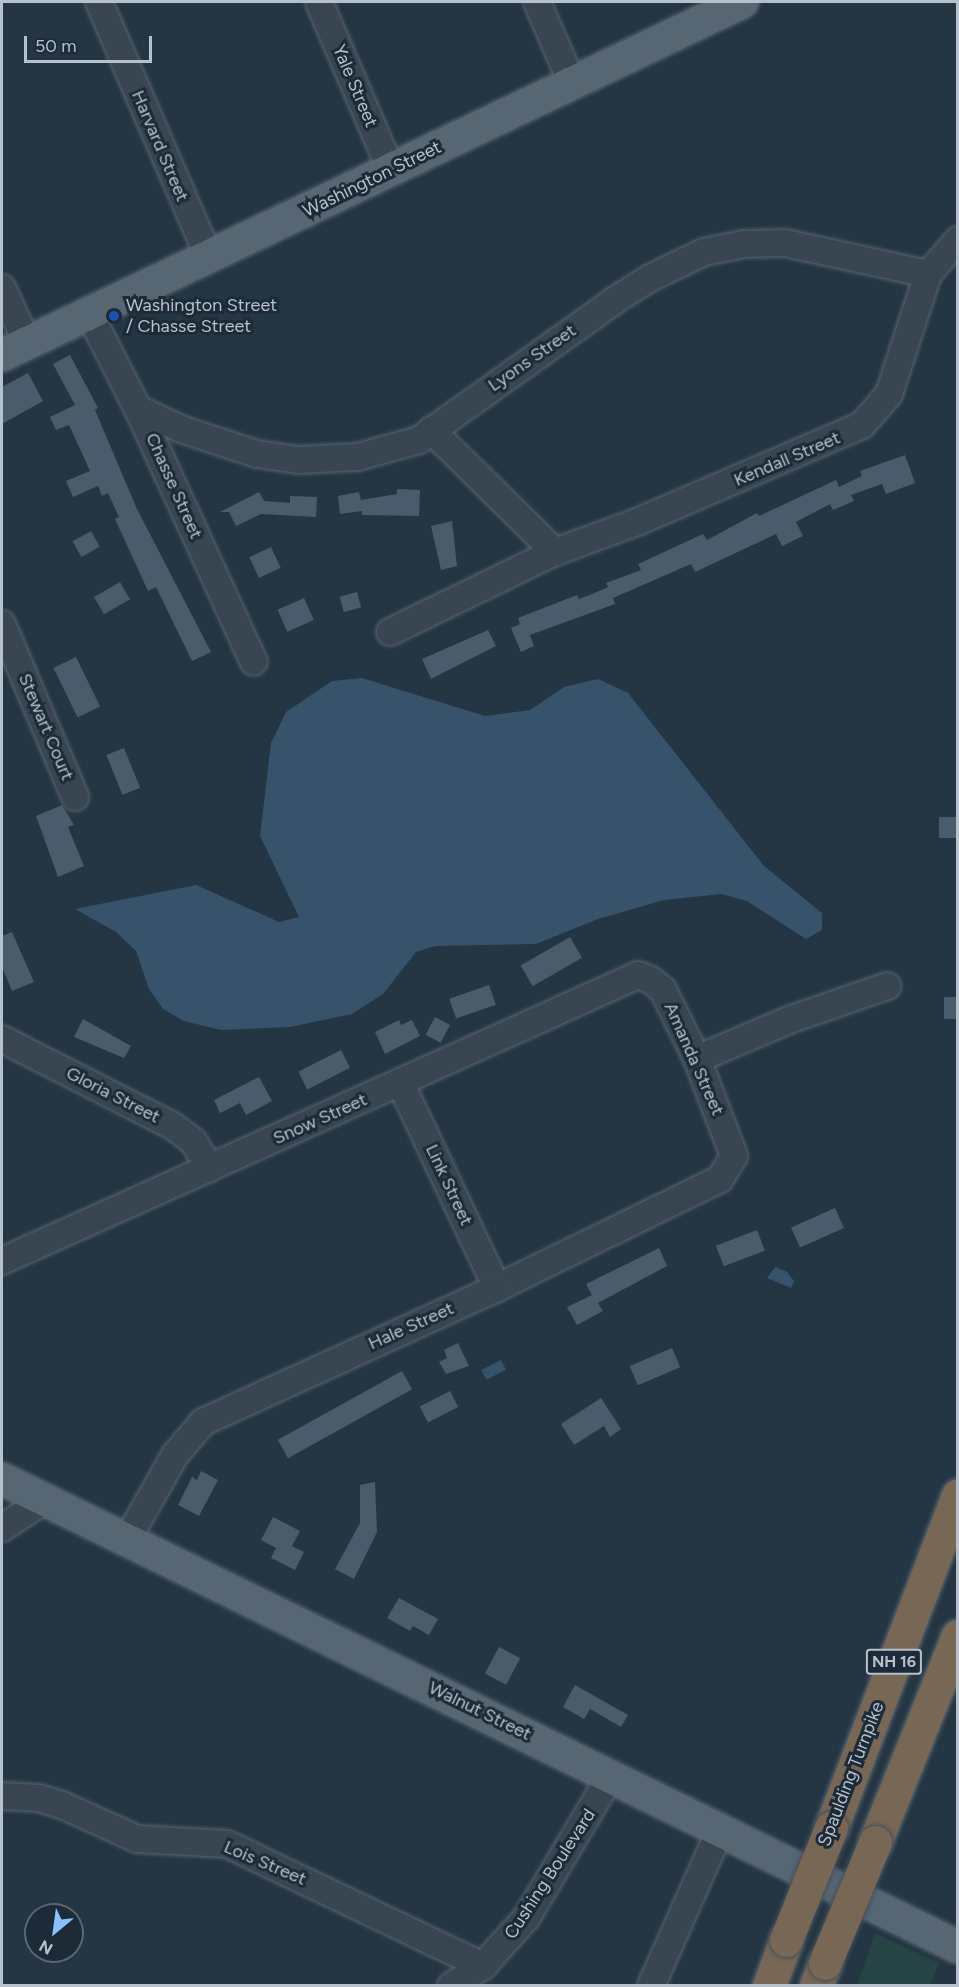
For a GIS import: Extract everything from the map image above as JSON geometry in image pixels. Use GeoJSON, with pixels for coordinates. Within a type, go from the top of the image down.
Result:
{"type":"FeatureCollection","features":[{"type":"Feature","properties":{"kind":"highway","name":"Spaulding Turnpike"},"geometry":{"type":"LineString","coordinates":[[769,1986],[957,1496]]}},
{"type":"Feature","properties":{"kind":"highway","name":"NH 16"},"geometry":{"type":"LineString","coordinates":[[821,1974],[957,1636]]}},
{"type":"Feature","properties":{"kind":"main road","name":"Washington Street"},"geometry":{"type":"LineString","coordinates":[[14,348],[209,258],[742,2]]}},
{"type":"Feature","properties":{"kind":"main road","name":"Walnut Street"},"geometry":{"type":"LineString","coordinates":[[2,1479],[611,1775],[957,1947]]}},
{"type":"Feature","properties":{"kind":"street","name":"Harvard Street"},"geometry":{"type":"LineString","coordinates":[[99,2],[209,258]]}},
{"type":"Feature","properties":{"kind":"street","name":"Yale Street"},"geometry":{"type":"LineString","coordinates":[[319,2],[391,170]]}},
{"type":"Feature","properties":{"kind":"street"},"geometry":{"type":"LineString","coordinates":[[537,2],[572,83]]}},
{"type":"Feature","properties":{"kind":"street"},"geometry":{"type":"LineString","coordinates":[[928,274],[957,240]]}},
{"type":"Feature","properties":{"kind":"street","name":"Lyons Street"},"geometry":{"type":"LineString","coordinates":[[138,409],[215,441],[298,460],[378,453],[418,440],[615,300],[667,268],[704,252],[744,244],[785,243],[928,274]]}},
{"type":"Feature","properties":{"kind":"street","name":"Kendall Street"},"geometry":{"type":"LineString","coordinates":[[390,632],[555,552],[637,522],[862,425],[889,394],[928,274]]}},
{"type":"Feature","properties":{"kind":"street"},"geometry":{"type":"LineString","coordinates":[[2,288],[14,348]]}},
{"type":"Feature","properties":{"kind":"street","name":"Chasse Street"},"geometry":{"type":"LineString","coordinates":[[89,313],[138,409],[254,662]]}},
{"type":"Feature","properties":{"kind":"street"},"geometry":{"type":"LineString","coordinates":[[431,430],[555,552]]}},
{"type":"Feature","properties":{"kind":"street","name":"Stewart Court"},"geometry":{"type":"LineString","coordinates":[[2,624],[75,797]]}},
{"type":"Feature","properties":{"kind":"street","name":"Amanda Street"},"geometry":{"type":"LineString","coordinates":[[638,975],[651,980],[663,990],[697,1059],[734,1156]]}},
{"type":"Feature","properties":{"kind":"street","name":"Snow Street"},"geometry":{"type":"LineString","coordinates":[[2,1261],[638,975]]}},
{"type":"Feature","properties":{"kind":"street"},"geometry":{"type":"LineString","coordinates":[[697,1059],[789,1020],[887,986]]}},
{"type":"Feature","properties":{"kind":"street","name":"Gloria Street"},"geometry":{"type":"LineString","coordinates":[[2,1039],[173,1126],[193,1141],[210,1168]]}},
{"type":"Feature","properties":{"kind":"street","name":"Link Street"},"geometry":{"type":"LineString","coordinates":[[400,1082],[497,1288]]}},
{"type":"Feature","properties":{"kind":"street","name":"Hale Street"},"geometry":{"type":"LineString","coordinates":[[127,1540],[175,1455],[203,1422],[497,1288],[708,1188],[730,1168],[734,1156]]}},
{"type":"Feature","properties":{"kind":"street"},"geometry":{"type":"LineString","coordinates":[[2,1528],[45,1500]]}},
{"type":"Feature","properties":{"kind":"street","name":"Cushing Boulevard"},"geometry":{"type":"LineString","coordinates":[[451,1986],[483,1966],[527,1917],[611,1775]]}},
{"type":"Feature","properties":{"kind":"street","name":"Lois Street"},"geometry":{"type":"LineString","coordinates":[[2,1797],[39,1798],[62,1805],[137,1839],[227,1844],[483,1966]]}},
{"type":"Feature","properties":{"kind":"street"},"geometry":{"type":"LineString","coordinates":[[651,1986],[720,1830]]}},
{"type":"Feature","properties":{"kind":"green space"},"geometry":{"type":"Polygon","coordinates":[[[875,1933],[939,1963],[930,1985],[857,1985],[875,1933]]]}},
{"type":"Feature","properties":{"kind":"water"},"geometry":{"type":"Polygon","coordinates":[[[362,678],[485,716],[530,710],[564,687],[598,679],[628,693],[764,866],[822,913],[822,930],[806,939],[747,901],[722,894],[664,900],[598,919],[536,944],[435,946],[416,952],[383,994],[352,1014],[290,1027],[221,1030],[184,1021],[163,1009],[149,989],[136,951],[116,932],[75,909],[196,885],[279,922],[299,917],[260,836],[271,743],[286,712],[332,681],[362,678]]]}},
{"type":"Feature","properties":{"kind":"water"},"geometry":{"type":"Polygon","coordinates":[[[775,1267],[787,1272],[794,1281],[791,1288],[767,1278],[775,1267]]]}},
{"type":"Feature","properties":{"kind":"water"},"geometry":{"type":"Polygon","coordinates":[[[501,1360],[506,1370],[486,1380],[481,1370],[501,1360]]]}},
{"type":"Feature","properties":{"kind":"building"},"geometry":{"type":"Polygon","coordinates":[[[70,355],[98,408],[95,410],[137,509],[211,652],[192,661],[156,587],[148,591],[115,519],[119,517],[108,493],[102,496],[98,486],[73,497],[66,481],[90,471],[69,425],[56,430],[50,417],[75,405],[53,364],[70,355]]]}},
{"type":"Feature","properties":{"kind":"building"},"geometry":{"type":"Polygon","coordinates":[[[28,373],[43,401],[2,424],[2,387],[28,373]]]}},
{"type":"Feature","properties":{"kind":"building"},"geometry":{"type":"Polygon","coordinates":[[[905,455],[915,483],[886,494],[882,484],[851,495],[854,501],[833,510],[830,504],[796,522],[803,536],[782,546],[776,534],[695,572],[691,564],[613,598],[615,604],[530,635],[534,646],[521,652],[511,628],[520,624],[518,618],[577,595],[579,599],[592,594],[608,587],[606,583],[641,570],[638,564],[703,534],[707,540],[757,513],[759,516],[836,480],[839,487],[862,476],[860,471],[905,455]]]}},
{"type":"Feature","properties":{"kind":"building"},"geometry":{"type":"Polygon","coordinates":[[[397,489],[420,490],[419,516],[362,515],[362,511],[340,514],[338,496],[359,492],[361,500],[397,494],[397,489]]]}},
{"type":"Feature","properties":{"kind":"building"},"geometry":{"type":"Polygon","coordinates":[[[259,492],[264,501],[290,503],[290,496],[317,497],[316,517],[261,514],[236,526],[229,512],[220,512],[259,492]]]}},
{"type":"Feature","properties":{"kind":"building"},"geometry":{"type":"Polygon","coordinates":[[[452,521],[457,566],[441,570],[431,526],[452,521]]]}},
{"type":"Feature","properties":{"kind":"building"},"geometry":{"type":"Polygon","coordinates":[[[91,531],[100,547],[81,557],[73,541],[91,531]]]}},
{"type":"Feature","properties":{"kind":"building"},"geometry":{"type":"Polygon","coordinates":[[[271,547],[281,568],[259,578],[249,557],[271,547]]]}},
{"type":"Feature","properties":{"kind":"building"},"geometry":{"type":"Polygon","coordinates":[[[120,582],[130,599],[104,614],[94,597],[120,582]]]}},
{"type":"Feature","properties":{"kind":"building"},"geometry":{"type":"Polygon","coordinates":[[[357,592],[361,607],[344,612],[340,597],[357,592]]]}},
{"type":"Feature","properties":{"kind":"building"},"geometry":{"type":"Polygon","coordinates":[[[304,598],[314,620],[287,632],[278,610],[304,598]]]}},
{"type":"Feature","properties":{"kind":"building"},"geometry":{"type":"Polygon","coordinates":[[[488,630],[496,646],[431,679],[422,659],[488,630]]]}},
{"type":"Feature","properties":{"kind":"building"},"geometry":{"type":"Polygon","coordinates":[[[76,657],[100,706],[78,717],[54,668],[76,657]]]}},
{"type":"Feature","properties":{"kind":"building"},"geometry":{"type":"Polygon","coordinates":[[[124,748],[140,788],[122,795],[106,755],[124,748]]]}},
{"type":"Feature","properties":{"kind":"building"},"geometry":{"type":"Polygon","coordinates":[[[62,805],[74,825],[68,827],[84,866],[58,877],[36,816],[62,805]]]}},
{"type":"Feature","properties":{"kind":"building"},"geometry":{"type":"Polygon","coordinates":[[[939,817],[957,817],[957,838],[939,838],[939,817]]]}},
{"type":"Feature","properties":{"kind":"building"},"geometry":{"type":"Polygon","coordinates":[[[12,932],[34,982],[12,991],[2,967],[2,936],[12,932]]]}},
{"type":"Feature","properties":{"kind":"building"},"geometry":{"type":"Polygon","coordinates":[[[570,937],[582,958],[533,986],[521,966],[570,937]]]}},
{"type":"Feature","properties":{"kind":"building"},"geometry":{"type":"Polygon","coordinates":[[[489,985],[496,1005],[456,1019],[449,999],[489,985]]]}},
{"type":"Feature","properties":{"kind":"building"},"geometry":{"type":"Polygon","coordinates":[[[944,997],[957,997],[957,1019],[944,1019],[944,997]]]}},
{"type":"Feature","properties":{"kind":"building"},"geometry":{"type":"Polygon","coordinates":[[[435,1017],[450,1025],[441,1043],[426,1035],[435,1017]]]}},
{"type":"Feature","properties":{"kind":"building"},"geometry":{"type":"Polygon","coordinates":[[[83,1019],[131,1046],[124,1058],[74,1037],[83,1019]]]}},
{"type":"Feature","properties":{"kind":"building"},"geometry":{"type":"Polygon","coordinates":[[[399,1020],[401,1025],[412,1020],[420,1036],[385,1054],[375,1032],[399,1020]]]}},
{"type":"Feature","properties":{"kind":"building"},"geometry":{"type":"Polygon","coordinates":[[[341,1050],[350,1068],[307,1090],[298,1072],[341,1050]]]}},
{"type":"Feature","properties":{"kind":"building"},"geometry":{"type":"Polygon","coordinates":[[[259,1077],[272,1101],[246,1115],[240,1103],[220,1113],[214,1100],[259,1077]]]}},
{"type":"Feature","properties":{"kind":"building"},"geometry":{"type":"Polygon","coordinates":[[[835,1208],[844,1228],[800,1248],[791,1228],[835,1208]]]}},
{"type":"Feature","properties":{"kind":"building"},"geometry":{"type":"Polygon","coordinates":[[[757,1230],[765,1251],[724,1266],[716,1246],[757,1230]]]}},
{"type":"Feature","properties":{"kind":"building"},"geometry":{"type":"Polygon","coordinates":[[[659,1248],[667,1266],[598,1303],[603,1311],[577,1325],[567,1307],[592,1295],[586,1284],[659,1248]]]}},
{"type":"Feature","properties":{"kind":"building"},"geometry":{"type":"Polygon","coordinates":[[[458,1343],[469,1366],[446,1374],[439,1362],[447,1358],[444,1350],[458,1343]]]}},
{"type":"Feature","properties":{"kind":"building"},"geometry":{"type":"Polygon","coordinates":[[[672,1348],[680,1367],[638,1385],[630,1366],[672,1348]]]}},
{"type":"Feature","properties":{"kind":"building"},"geometry":{"type":"Polygon","coordinates":[[[402,1371],[412,1389],[288,1458],[278,1440],[402,1371]]]}},
{"type":"Feature","properties":{"kind":"building"},"geometry":{"type":"Polygon","coordinates":[[[450,1391],[458,1407],[428,1422],[420,1406],[450,1391]]]}},
{"type":"Feature","properties":{"kind":"building"},"geometry":{"type":"Polygon","coordinates":[[[601,1398],[621,1429],[610,1437],[604,1426],[574,1445],[561,1424],[601,1398]]]}},
{"type":"Feature","properties":{"kind":"building"},"geometry":{"type":"Polygon","coordinates":[[[201,1471],[218,1480],[199,1516],[178,1505],[192,1477],[197,1480],[201,1471]]]}},
{"type":"Feature","properties":{"kind":"building"},"geometry":{"type":"Polygon","coordinates":[[[375,1482],[377,1532],[354,1579],[335,1569],[360,1523],[360,1485],[375,1482]]]}},
{"type":"Feature","properties":{"kind":"building"},"geometry":{"type":"Polygon","coordinates":[[[273,1517],[300,1531],[292,1546],[304,1552],[295,1570],[271,1558],[276,1548],[261,1540],[273,1517]]]}},
{"type":"Feature","properties":{"kind":"building"},"geometry":{"type":"Polygon","coordinates":[[[399,1598],[438,1619],[429,1635],[413,1626],[410,1631],[387,1618],[399,1598]]]}},
{"type":"Feature","properties":{"kind":"building"},"geometry":{"type":"Polygon","coordinates":[[[499,1647],[520,1658],[506,1685],[485,1673],[499,1647]]]}},
{"type":"Feature","properties":{"kind":"building"},"geometry":{"type":"Polygon","coordinates":[[[575,1685],[628,1715],[621,1727],[590,1709],[584,1719],[563,1707],[575,1685]]]}},
{"type":"Feature","properties":{"kind":"place","name":"Washington Street / Chasse Street"},"geometry":{"type":"Point","coordinates":[114,316]}}]}
